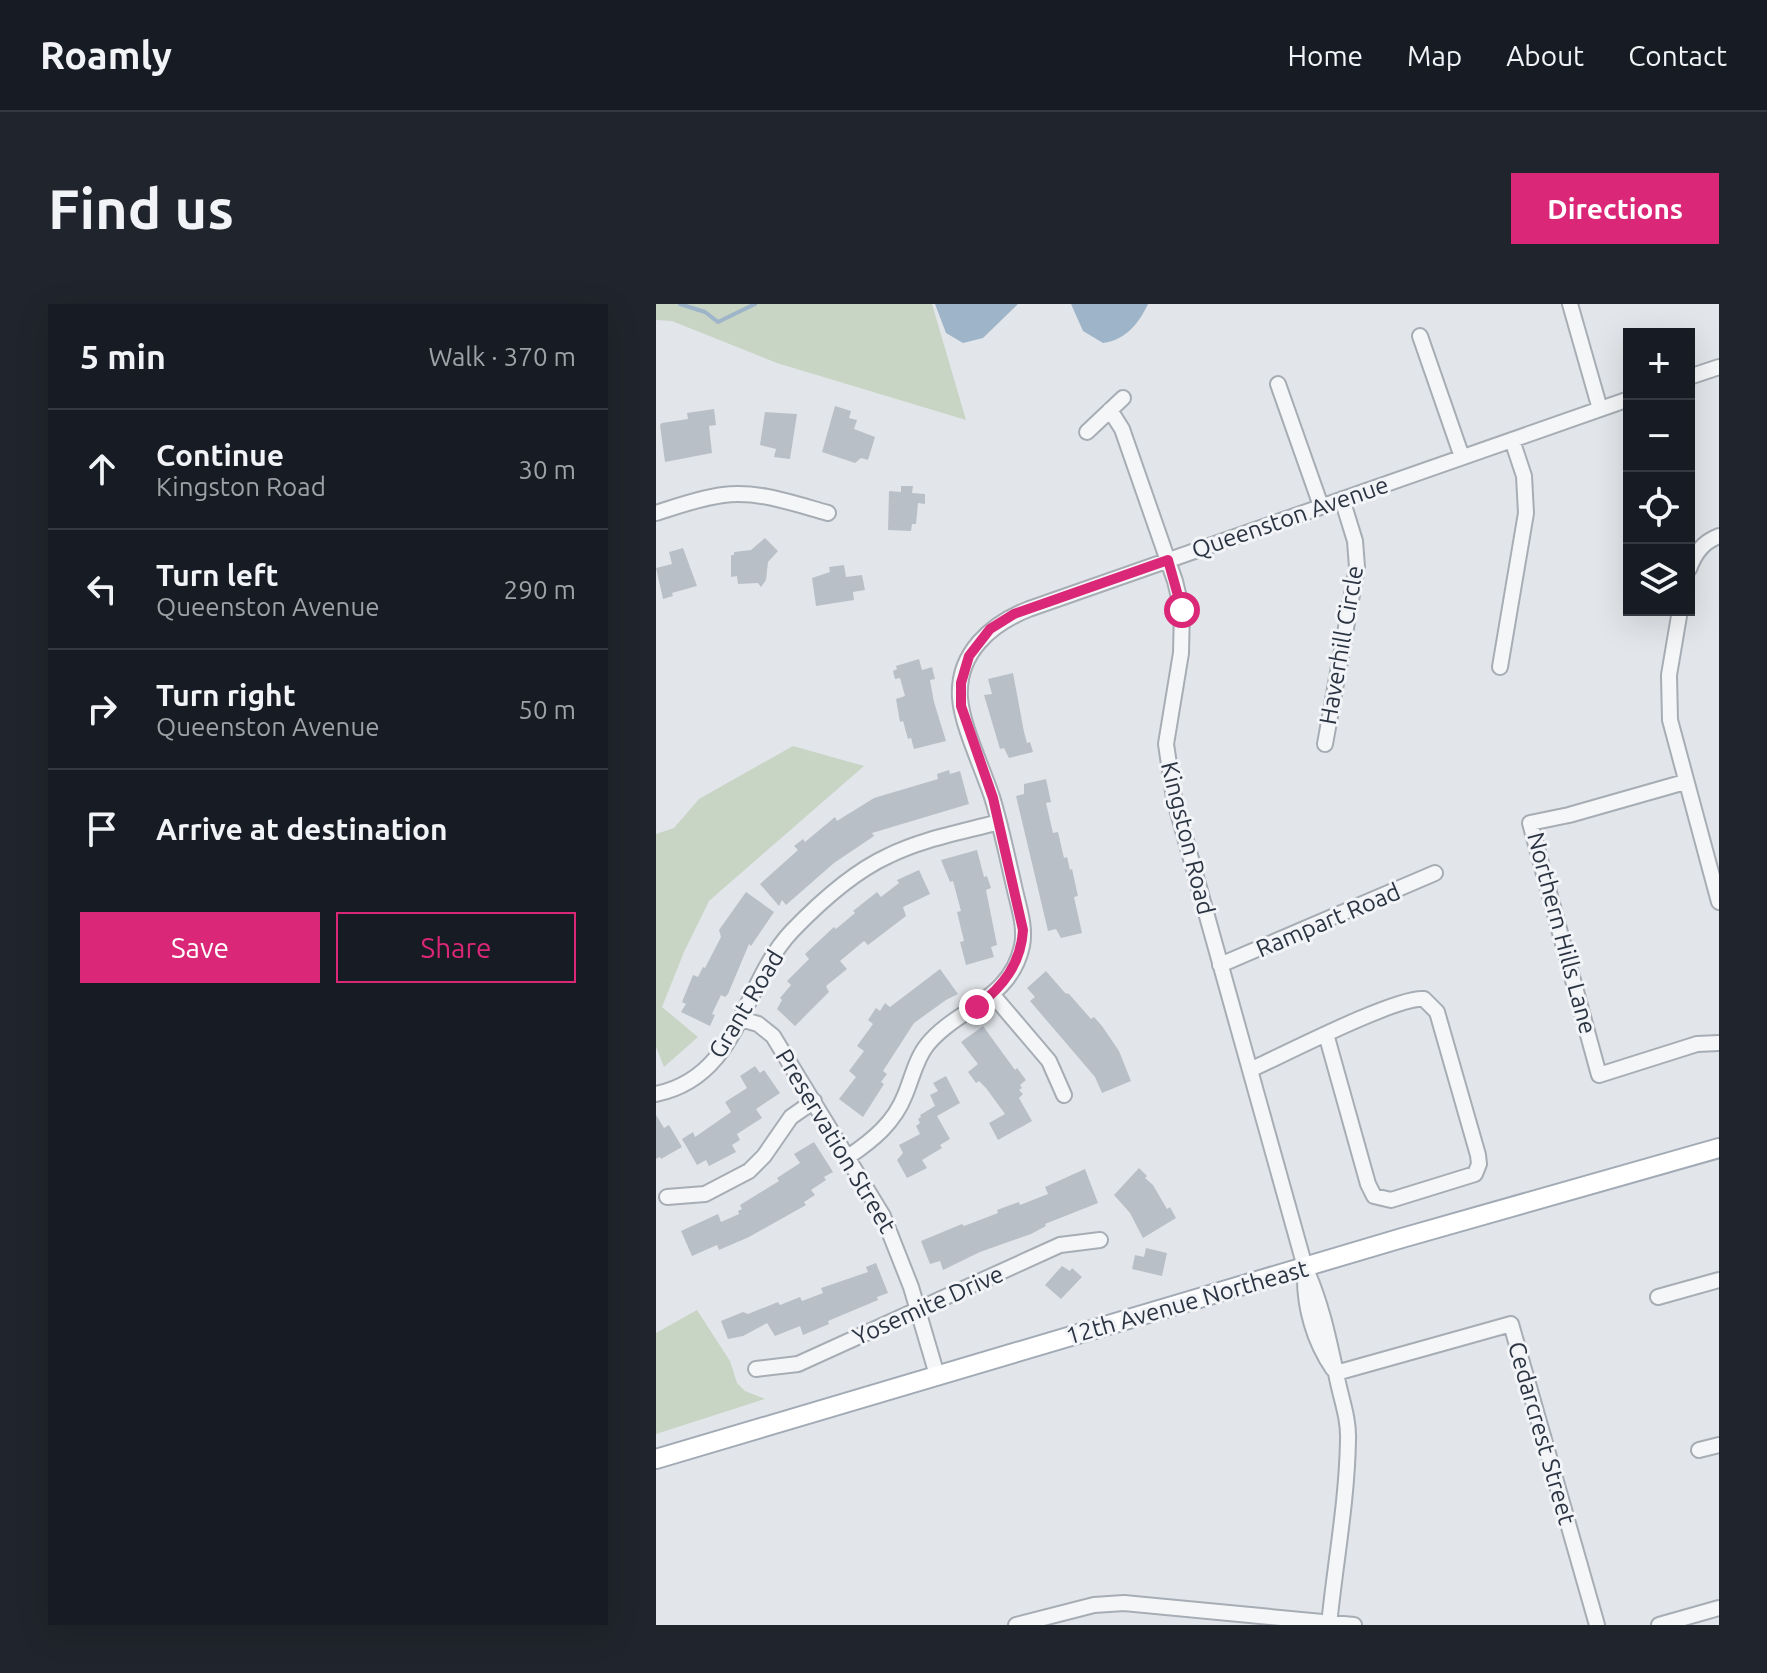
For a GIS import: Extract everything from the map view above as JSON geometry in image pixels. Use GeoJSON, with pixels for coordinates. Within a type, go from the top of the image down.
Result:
{"type":"FeatureCollection","features":[{"type":"Feature","properties":{"kind":"main road","name":"12th Avenue Northeast"},"geometry":{"type":"LineString","coordinates":[[656,1459],[1719,1148]]}},
{"type":"Feature","properties":{"kind":"street"},"geometry":{"type":"LineString","coordinates":[[1570,304],[1600,409]]}},
{"type":"Feature","properties":{"kind":"street"},"geometry":{"type":"LineString","coordinates":[[1420,336],[1462,457]]}},
{"type":"Feature","properties":{"kind":"street"},"geometry":{"type":"LineString","coordinates":[[1695,375],[1719,367]]}},
{"type":"Feature","properties":{"kind":"street"},"geometry":{"type":"LineString","coordinates":[[1278,384],[1321,506]]}},
{"type":"Feature","properties":{"kind":"street"},"geometry":{"type":"LineString","coordinates":[[1087,432],[1123,398]]}},
{"type":"Feature","properties":{"kind":"street","name":"Queenston Avenue"},"geometry":{"type":"LineString","coordinates":[[848,1157],[873,1140],[895,1115],[927,1045],[1002,986],[1018,958],[1023,930],[999,822],[961,706],[961,683],[969,656],[990,629],[1014,614],[1626,400]]}},
{"type":"Feature","properties":{"kind":"street","name":"Kingston Road"},"geometry":{"type":"LineString","coordinates":[[1110,410],[1122,429],[1180,599],[1183,619],[1181,653],[1167,732],[1166,757],[1174,798],[1305,1267],[1304,1296],[1320,1349],[1336,1373],[1344,1407],[1348,1440],[1330,1623]]}},
{"type":"Feature","properties":{"kind":"street"},"geometry":{"type":"LineString","coordinates":[[1500,667],[1526,513],[1524,476],[1512,440]]}},
{"type":"Feature","properties":{"kind":"street"},"geometry":{"type":"LineString","coordinates":[[656,513],[734,494],[796,503],[828,513]]}},
{"type":"Feature","properties":{"kind":"street","name":"Haverhill Circle"},"geometry":{"type":"LineString","coordinates":[[1325,744],[1357,567],[1355,541],[1342,499]]}},
{"type":"Feature","properties":{"kind":"street"},"geometry":{"type":"LineString","coordinates":[[1695,556],[1710,540],[1719,536]]}},
{"type":"Feature","properties":{"kind":"street"},"geometry":{"type":"LineString","coordinates":[[1679,616],[1668,694],[1673,736],[1719,902]]}},
{"type":"Feature","properties":{"kind":"street","name":"Northern Hills Lane"},"geometry":{"type":"LineString","coordinates":[[1685,782],[1530,823],[1599,1075],[1697,1044],[1719,1043]]}},
{"type":"Feature","properties":{"kind":"street","name":"Grant Road"},"geometry":{"type":"LineString","coordinates":[[656,1094],[676,1088],[701,1074],[714,1062],[781,944],[805,918],[859,873],[906,848],[999,822]]}},
{"type":"Feature","properties":{"kind":"street","name":"Rampart Road"},"geometry":{"type":"LineString","coordinates":[[1220,965],[1435,873]]}},
{"type":"Feature","properties":{"kind":"street"},"geometry":{"type":"LineString","coordinates":[[992,994],[1049,1061],[1064,1095]]}},
{"type":"Feature","properties":{"kind":"street"},"geometry":{"type":"LineString","coordinates":[[1250,1070],[1326,1034],[1407,1000],[1424,999],[1434,1007],[1478,1155],[1475,1174],[1391,1200],[1374,1196],[1326,1034]]}},
{"type":"Feature","properties":{"kind":"street","name":"Preservation Street"},"geometry":{"type":"LineString","coordinates":[[741,1019],[758,1024],[773,1036],[848,1157],[895,1242],[937,1375]]}},
{"type":"Feature","properties":{"kind":"street"},"geometry":{"type":"LineString","coordinates":[[667,1197],[705,1194],[749,1171],[764,1156],[791,1117],[814,1101]]}},
{"type":"Feature","properties":{"kind":"street","name":"Yosemite Drive"},"geometry":{"type":"LineString","coordinates":[[756,1369],[798,1364],[1060,1245],[1100,1240]]}},
{"type":"Feature","properties":{"kind":"street"},"geometry":{"type":"LineString","coordinates":[[1658,1297],[1719,1280]]}},
{"type":"Feature","properties":{"kind":"street","name":"Cedarcrest Street"},"geometry":{"type":"LineString","coordinates":[[1336,1373],[1511,1324],[1597,1625]]}},
{"type":"Feature","properties":{"kind":"street"},"geometry":{"type":"LineString","coordinates":[[1699,1450],[1719,1445]]}},
{"type":"Feature","properties":{"kind":"street"},"geometry":{"type":"LineString","coordinates":[[1016,1625],[1086,1607],[1124,1603],[1354,1625]]}},
{"type":"Feature","properties":{"kind":"street"},"geometry":{"type":"LineString","coordinates":[[1659,1625],[1719,1608]]}},
{"type":"Feature","properties":{"kind":"green space"},"geometry":{"type":"Polygon","coordinates":[[[656,304],[932,304],[966,420],[777,363],[672,321],[656,320],[656,304]]]}},
{"type":"Feature","properties":{"kind":"green space"},"geometry":{"type":"Polygon","coordinates":[[[793,746],[864,766],[709,901],[662,1007],[698,1037],[664,1067],[656,1047],[656,834],[674,828],[699,799],[793,746]]]}},
{"type":"Feature","properties":{"kind":"green space"},"geometry":{"type":"Polygon","coordinates":[[[697,1310],[730,1361],[737,1383],[745,1391],[765,1399],[656,1434],[656,1333],[697,1310]]]}},
{"type":"Feature","properties":{"kind":"water"},"geometry":{"type":"Polygon","coordinates":[[[935,304],[1018,304],[983,338],[963,343],[946,333],[935,304]]]}},
{"type":"Feature","properties":{"kind":"water"},"geometry":{"type":"Polygon","coordinates":[[[1071,304],[1148,304],[1131,330],[1103,343],[1083,331],[1071,304]]]}},
{"type":"Feature","properties":{"kind":"building"},"geometry":{"type":"Polygon","coordinates":[[[835,406],[851,411],[849,418],[857,420],[854,429],[875,437],[868,460],[861,458],[855,463],[822,452],[835,406]]]}},
{"type":"Feature","properties":{"kind":"building"},"geometry":{"type":"Polygon","coordinates":[[[714,409],[716,425],[709,426],[712,453],[665,462],[660,425],[688,419],[687,413],[714,409]]]}},
{"type":"Feature","properties":{"kind":"building"},"geometry":{"type":"Polygon","coordinates":[[[765,412],[797,414],[790,459],[774,457],[776,449],[760,445],[765,412]]]}},
{"type":"Feature","properties":{"kind":"building"},"geometry":{"type":"Polygon","coordinates":[[[901,486],[913,486],[912,493],[925,494],[925,504],[918,503],[916,524],[912,524],[911,531],[888,530],[889,491],[901,492],[901,486]]]}},
{"type":"Feature","properties":{"kind":"building"},"geometry":{"type":"Polygon","coordinates":[[[765,538],[778,551],[768,562],[766,580],[761,587],[758,583],[738,584],[737,576],[731,577],[731,555],[751,550],[765,538]]]}},
{"type":"Feature","properties":{"kind":"building"},"geometry":{"type":"Polygon","coordinates":[[[683,548],[697,586],[663,599],[656,568],[672,564],[669,552],[683,548]]]}},
{"type":"Feature","properties":{"kind":"building"},"geometry":{"type":"Polygon","coordinates":[[[844,565],[846,577],[862,575],[865,590],[853,592],[854,600],[816,606],[812,578],[830,572],[829,567],[844,565]]]}},
{"type":"Feature","properties":{"kind":"building"},"geometry":{"type":"Polygon","coordinates":[[[919,659],[922,670],[932,667],[935,679],[930,680],[934,702],[946,741],[914,749],[903,721],[900,722],[896,699],[905,696],[900,678],[895,679],[893,671],[897,669],[896,666],[919,659]]]}},
{"type":"Feature","properties":{"kind":"building"},"geometry":{"type":"Polygon","coordinates":[[[1013,673],[1024,732],[1033,752],[1009,758],[1004,748],[1000,749],[984,695],[992,694],[988,679],[1013,673]]]}},
{"type":"Feature","properties":{"kind":"building"},"geometry":{"type":"Polygon","coordinates":[[[949,770],[950,774],[960,771],[969,804],[872,833],[874,836],[834,863],[786,905],[782,900],[779,906],[760,884],[798,850],[794,846],[803,839],[805,842],[835,817],[837,821],[874,798],[938,779],[937,774],[949,770]]]}},
{"type":"Feature","properties":{"kind":"building"},"geometry":{"type":"Polygon","coordinates":[[[1046,779],[1051,802],[1046,803],[1053,833],[1058,832],[1064,858],[1067,857],[1072,869],[1082,933],[1061,938],[1056,929],[1048,931],[1016,796],[1024,794],[1024,784],[1046,779]]]}},
{"type":"Feature","properties":{"kind":"building"},"geometry":{"type":"Polygon","coordinates":[[[977,850],[984,877],[987,876],[991,888],[986,890],[997,945],[991,947],[994,957],[966,965],[957,912],[961,911],[953,881],[950,882],[941,860],[977,850]]]}},
{"type":"Feature","properties":{"kind":"building"},"geometry":{"type":"Polygon","coordinates":[[[919,870],[930,894],[903,907],[906,916],[868,945],[864,941],[840,961],[847,969],[826,986],[829,992],[795,1026],[777,1009],[782,1000],[780,998],[791,985],[787,981],[809,959],[805,954],[877,892],[881,897],[899,883],[897,880],[919,870]]]}},
{"type":"Feature","properties":{"kind":"building"},"geometry":{"type":"Polygon","coordinates":[[[746,892],[774,912],[751,946],[749,944],[728,994],[725,997],[721,995],[710,1026],[681,1012],[686,1004],[682,1002],[693,975],[698,977],[705,968],[721,937],[719,930],[746,892]]]}},
{"type":"Feature","properties":{"kind":"building"},"geometry":{"type":"Polygon","coordinates":[[[940,969],[958,994],[914,1023],[883,1071],[887,1074],[881,1082],[884,1084],[863,1117],[839,1099],[856,1077],[849,1071],[864,1051],[857,1046],[873,1024],[868,1020],[876,1008],[880,1011],[885,1003],[890,1007],[940,969]]]}},
{"type":"Feature","properties":{"kind":"building"},"geometry":{"type":"Polygon","coordinates":[[[1046,971],[1091,1019],[1094,1017],[1102,1026],[1119,1051],[1131,1081],[1102,1093],[1095,1077],[1030,1001],[1035,997],[1027,988],[1046,971]]]}},
{"type":"Feature","properties":{"kind":"building"},"geometry":{"type":"Polygon","coordinates":[[[983,1026],[1026,1080],[1020,1085],[1022,1088],[1019,1090],[1023,1094],[1019,1098],[1032,1121],[998,1140],[989,1123],[1005,1114],[986,1088],[979,1081],[976,1083],[968,1072],[978,1064],[961,1042],[983,1026]]]}},
{"type":"Feature","properties":{"kind":"building"},"geometry":{"type":"Polygon","coordinates":[[[755,1066],[760,1073],[764,1070],[780,1093],[756,1109],[762,1118],[737,1134],[740,1140],[732,1145],[736,1152],[709,1166],[706,1160],[697,1165],[682,1139],[693,1132],[695,1137],[731,1112],[725,1102],[747,1088],[740,1076],[755,1066]]]}},
{"type":"Feature","properties":{"kind":"building"},"geometry":{"type":"Polygon","coordinates":[[[946,1076],[960,1103],[937,1116],[950,1139],[922,1160],[927,1168],[907,1178],[897,1160],[903,1153],[899,1145],[920,1134],[916,1126],[920,1123],[920,1115],[935,1106],[930,1095],[938,1091],[933,1083],[946,1076]]]}},
{"type":"Feature","properties":{"kind":"building"},"geometry":{"type":"Polygon","coordinates":[[[656,1115],[664,1128],[669,1125],[682,1147],[661,1159],[656,1159],[656,1115]]]}},
{"type":"Feature","properties":{"kind":"building"},"geometry":{"type":"Polygon","coordinates":[[[814,1142],[833,1172],[811,1190],[815,1195],[804,1202],[806,1205],[749,1237],[719,1250],[717,1245],[692,1256],[681,1231],[718,1214],[721,1222],[739,1214],[738,1211],[742,1209],[740,1205],[779,1181],[777,1178],[800,1163],[794,1154],[814,1142]]]}},
{"type":"Feature","properties":{"kind":"building"},"geometry":{"type":"Polygon","coordinates":[[[1139,1168],[1176,1218],[1143,1238],[1130,1213],[1114,1195],[1139,1168]]]}},
{"type":"Feature","properties":{"kind":"building"},"geometry":{"type":"Polygon","coordinates":[[[1085,1169],[1098,1203],[943,1270],[940,1261],[930,1264],[921,1241],[998,1213],[997,1210],[1048,1194],[1045,1187],[1085,1169]]]}},
{"type":"Feature","properties":{"kind":"building"},"geometry":{"type":"Polygon","coordinates":[[[1146,1248],[1167,1253],[1162,1276],[1132,1269],[1135,1255],[1144,1257],[1146,1248]]]}},
{"type":"Feature","properties":{"kind":"building"},"geometry":{"type":"Polygon","coordinates":[[[876,1263],[888,1293],[877,1297],[878,1300],[803,1335],[800,1326],[775,1336],[767,1323],[743,1336],[728,1339],[721,1321],[778,1302],[780,1305],[800,1297],[802,1301],[823,1293],[821,1288],[868,1272],[866,1267],[876,1263]]]}},
{"type":"Feature","properties":{"kind":"building"},"geometry":{"type":"Polygon","coordinates":[[[1062,1266],[1070,1271],[1072,1268],[1082,1277],[1061,1299],[1045,1285],[1062,1266]]]}},
{"type":"Feature","properties":{"kind":"waterway"},"geometry":{"type":"LineString","coordinates":[[680,304],[705,312],[718,322],[755,304]]}},
{"type":"Feature","properties":{"kind":"route"},"geometry":{"type":"LineString","coordinates":[[977,1007],[1002,986],[1011,972],[1022,944],[1023,930],[993,798],[961,706],[963,670],[969,656],[990,629],[1014,614],[1168,560],[1182,610]]}}]}
